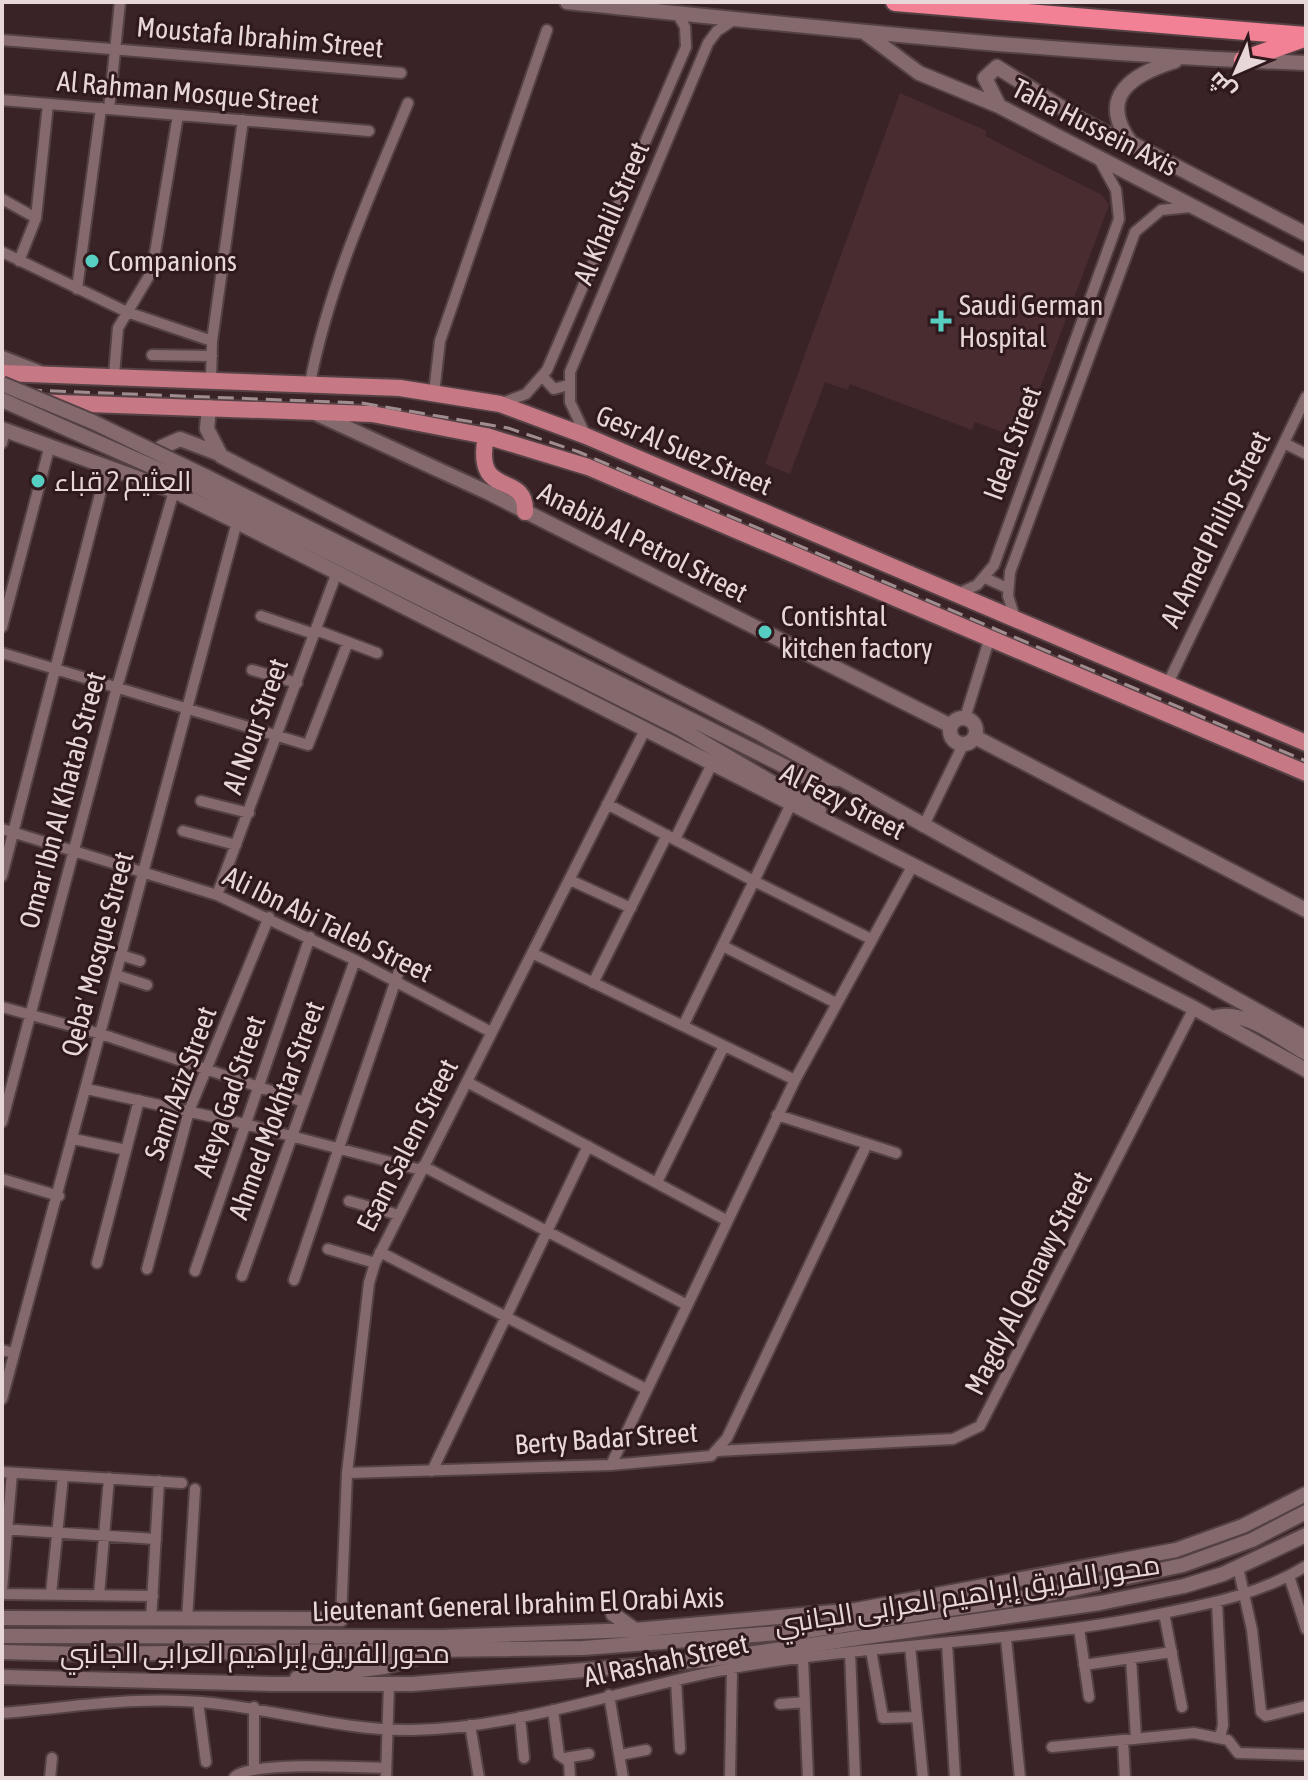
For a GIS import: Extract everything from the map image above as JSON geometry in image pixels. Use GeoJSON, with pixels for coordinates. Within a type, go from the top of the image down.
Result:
{"type":"FeatureCollection","features":[{"type":"Feature","properties":{"kind":"highway"},"geometry":{"type":"LineString","coordinates":[[895,2],[1306,37]]}},
{"type":"Feature","properties":{"kind":"highway"},"geometry":{"type":"LineString","coordinates":[[1243,60],[1306,37]]}},
{"type":"Feature","properties":{"kind":"main road"},"geometry":{"type":"LineString","coordinates":[[567,2],[864,32],[1184,58],[1306,63]]}},
{"type":"Feature","properties":{"kind":"main road","name":"Taha Hussein Axis"},"geometry":{"type":"LineString","coordinates":[[864,32],[919,73],[999,106],[1306,265]]}},
{"type":"Feature","properties":{"kind":"main road","name":"Taha Hussein Axis"},"geometry":{"type":"LineString","coordinates":[[1184,58],[1142,71],[1125,87],[1118,110],[1124,133],[1141,150],[1306,234]]}},
{"type":"Feature","properties":{"kind":"main road"},"geometry":{"type":"LineString","coordinates":[[999,106],[985,78],[997,67],[1083,121],[1141,150]]}},
{"type":"Feature","properties":{"kind":"main road"},"geometry":{"type":"LineString","coordinates":[[2,358],[38,372]]}},
{"type":"Feature","properties":{"kind":"main road","name":"Gesr Al Suez Street"},"geometry":{"type":"LineString","coordinates":[[2,373],[310,383],[434,393],[500,404],[586,436],[1306,743]]}},
{"type":"Feature","properties":{"kind":"main road"},"geometry":{"type":"LineString","coordinates":[[2,384],[107,428],[200,481],[679,728],[808,801],[829,821]]}},
{"type":"Feature","properties":{"kind":"main road"},"geometry":{"type":"LineString","coordinates":[[2,401],[200,481],[804,776],[838,780]]}},
{"type":"Feature","properties":{"kind":"main road","name":"Gesr Al Suez Street"},"geometry":{"type":"LineString","coordinates":[[2,401],[372,414],[486,436],[588,467],[1306,773]]}},
{"type":"Feature","properties":{"kind":"main road"},"geometry":{"type":"LineString","coordinates":[[209,407],[207,429],[221,456]]}},
{"type":"Feature","properties":{"kind":"main road","name":"Anabib Al Petrol Street"},"geometry":{"type":"LineString","coordinates":[[310,410],[525,512],[951,726]]}},
{"type":"Feature","properties":{"kind":"main road","name":"Al Fezy Street"},"geometry":{"type":"LineString","coordinates":[[3,434],[50,445],[174,491],[913,865]]}},
{"type":"Feature","properties":{"kind":"main road"},"geometry":{"type":"LineString","coordinates":[[486,436],[481,459],[484,470],[519,492],[525,512]]}},
{"type":"Feature","properties":{"kind":"main road"},"geometry":{"type":"LineString","coordinates":[[174,491],[163,483],[156,472],[156,458],[168,443],[187,439],[759,733],[838,780],[1303,1034]]}},
{"type":"Feature","properties":{"kind":"main road"},"geometry":{"type":"LineString","coordinates":[[969,741],[975,725],[965,718],[955,720],[951,726],[951,737],[969,741],[1306,910]]}},
{"type":"Feature","properties":{"kind":"main road"},"geometry":{"type":"LineString","coordinates":[[913,865],[1194,1008],[1306,1070]]}},
{"type":"Feature","properties":{"kind":"main road"},"geometry":{"type":"LineString","coordinates":[[1212,1018],[1230,1015],[1242,1018],[1306,1053]]}},
{"type":"Feature","properties":{"kind":"main road","name":"Lieutenant General Ibrahim El Orabi Axis"},"geometry":{"type":"LineString","coordinates":[[2,1636],[429,1637],[635,1630],[896,1604],[1153,1556],[1221,1536],[1306,1494]]}},
{"type":"Feature","properties":{"kind":"main road","name":"Lieutenant General Ibrahim El Orabi Axis"},"geometry":{"type":"LineString","coordinates":[[2,1652],[438,1651],[683,1643],[903,1617],[1049,1594],[1183,1565],[1252,1540],[1306,1512]]}},
{"type":"Feature","properties":{"kind":"main road","name":"محور الفريق إبراهيم العرابى الجانبي"},"geometry":{"type":"LineString","coordinates":[[2,1677],[389,1684],[706,1660],[1100,1603],[1184,1586],[1238,1567],[1306,1535]]}},
{"type":"Feature","properties":{"kind":"main road"},"geometry":{"type":"LineString","coordinates":[[613,1614],[635,1630]]}},
{"type":"Feature","properties":{"kind":"main road","name":"محور الفريق إبراهيم العرابى الجانبي"},"geometry":{"type":"LineString","coordinates":[[2,1618],[341,1619]]}},
{"type":"Feature","properties":{"kind":"main road"},"geometry":{"type":"LineString","coordinates":[[273,1684],[314,1674],[398,1665],[438,1651]]}},
{"type":"Feature","properties":{"kind":"street"},"geometry":{"type":"LineString","coordinates":[[77,289],[120,2]]}},
{"type":"Feature","properties":{"kind":"street"},"geometry":{"type":"LineString","coordinates":[[677,13],[685,27],[686,47],[697,48],[702,57]]}},
{"type":"Feature","properties":{"kind":"street","name":"Al Khalil Street"},"geometry":{"type":"LineString","coordinates":[[568,385],[702,57],[712,36],[735,19]]}},
{"type":"Feature","properties":{"kind":"street"},"geometry":{"type":"LineString","coordinates":[[434,393],[440,341],[547,30]]}},
{"type":"Feature","properties":{"kind":"street","name":"Moustafa Ibrahim Street"},"geometry":{"type":"LineString","coordinates":[[2,40],[401,73]]}},
{"type":"Feature","properties":{"kind":"street","name":"Al Khalil Street"},"geometry":{"type":"LineString","coordinates":[[543,377],[686,47]]}},
{"type":"Feature","properties":{"kind":"street","name":"Al Rahman Mosque Street"},"geometry":{"type":"LineString","coordinates":[[2,100],[369,131]]}},
{"type":"Feature","properties":{"kind":"street"},"geometry":{"type":"LineString","coordinates":[[310,383],[320,334],[344,258],[408,103]]}},
{"type":"Feature","properties":{"kind":"street"},"geometry":{"type":"LineString","coordinates":[[19,261],[36,218],[48,104]]}},
{"type":"Feature","properties":{"kind":"street"},"geometry":{"type":"LineString","coordinates":[[114,375],[116,336],[152,271],[178,115]]}},
{"type":"Feature","properties":{"kind":"street"},"geometry":{"type":"LineString","coordinates":[[211,379],[212,341],[243,120]]}},
{"type":"Feature","properties":{"kind":"street","name":"Ideal Street"},"geometry":{"type":"LineString","coordinates":[[985,578],[994,565],[1119,219],[1116,190],[1097,157]]}},
{"type":"Feature","properties":{"kind":"street"},"geometry":{"type":"LineString","coordinates":[[2,199],[36,218]]}},
{"type":"Feature","properties":{"kind":"street","name":"Ideal Street"},"geometry":{"type":"LineString","coordinates":[[1007,588],[1010,572],[1135,232],[1161,210],[1194,207]]}},
{"type":"Feature","properties":{"kind":"street"},"geometry":{"type":"LineString","coordinates":[[2,252],[127,312],[212,341]]}},
{"type":"Feature","properties":{"kind":"street"},"geometry":{"type":"LineString","coordinates":[[152,355],[212,356]]}},
{"type":"Feature","properties":{"kind":"street"},"geometry":{"type":"LineString","coordinates":[[500,404],[526,394],[543,377],[554,389],[568,385],[573,411],[586,436]]}},
{"type":"Feature","properties":{"kind":"street","name":"Al Amed Philip Street"},"geometry":{"type":"LineString","coordinates":[[1168,683],[1306,397]]}},
{"type":"Feature","properties":{"kind":"street"},"geometry":{"type":"LineString","coordinates":[[1284,443],[1306,454]]}},
{"type":"Feature","properties":{"kind":"street"},"geometry":{"type":"LineString","coordinates":[[2,627],[50,445]]}},
{"type":"Feature","properties":{"kind":"street"},"geometry":{"type":"LineString","coordinates":[[2,876],[7,831],[55,669],[107,467]]}},
{"type":"Feature","properties":{"kind":"street","name":"Omar Ibn Al Khatab Street"},"geometry":{"type":"LineString","coordinates":[[2,1122],[117,687],[174,491]]}},
{"type":"Feature","properties":{"kind":"street","name":"Qeba' Mosque Street"},"geometry":{"type":"LineString","coordinates":[[2,1399],[59,1196],[185,708],[237,522]]}},
{"type":"Feature","properties":{"kind":"street","name":"Al Nour Street"},"geometry":{"type":"LineString","coordinates":[[217,895],[279,736],[337,572]]}},
{"type":"Feature","properties":{"kind":"street"},"geometry":{"type":"LineString","coordinates":[[957,594],[985,578],[1007,588],[1015,618]]}},
{"type":"Feature","properties":{"kind":"street"},"geometry":{"type":"LineString","coordinates":[[261,616],[377,653]]}},
{"type":"Feature","properties":{"kind":"street"},"geometry":{"type":"LineString","coordinates":[[965,718],[990,637]]}},
{"type":"Feature","properties":{"kind":"street"},"geometry":{"type":"LineString","coordinates":[[2,653],[310,744],[348,642]]}},
{"type":"Feature","properties":{"kind":"street"},"geometry":{"type":"LineString","coordinates":[[252,670],[297,683]]}},
{"type":"Feature","properties":{"kind":"street","name":"Esam Salem Street"},"geometry":{"type":"LineString","coordinates":[[341,1619],[347,1473],[369,1283],[375,1263],[645,730]]}},
{"type":"Feature","properties":{"kind":"street"},"geometry":{"type":"LineString","coordinates":[[923,827],[969,741]]}},
{"type":"Feature","properties":{"kind":"street"},"geometry":{"type":"LineString","coordinates":[[593,983],[631,908],[712,764]]}},
{"type":"Feature","properties":{"kind":"street"},"geometry":{"type":"LineString","coordinates":[[201,801],[249,813]]}},
{"type":"Feature","properties":{"kind":"street"},"geometry":{"type":"LineString","coordinates":[[607,804],[871,939]]}},
{"type":"Feature","properties":{"kind":"street"},"geometry":{"type":"LineString","coordinates":[[683,1026],[791,804]]}},
{"type":"Feature","properties":{"kind":"street","name":"Ali Ibn Abi Taleb Street"},"geometry":{"type":"LineString","coordinates":[[7,831],[217,895],[310,937],[491,1032]]}},
{"type":"Feature","properties":{"kind":"street"},"geometry":{"type":"LineString","coordinates":[[183,831],[236,845]]}},
{"type":"Feature","properties":{"kind":"street","name":"Al Fezy Street"},"geometry":{"type":"LineString","coordinates":[[611,1465],[777,1115],[913,865]]}},
{"type":"Feature","properties":{"kind":"street"},"geometry":{"type":"LineString","coordinates":[[570,880],[631,908]]}},
{"type":"Feature","properties":{"kind":"street","name":"Sami Aziz Street"},"geometry":{"type":"LineString","coordinates":[[147,1269],[189,1111],[269,917]]}},
{"type":"Feature","properties":{"kind":"street","name":"Ateya Gad Street"},"geometry":{"type":"LineString","coordinates":[[195,1271],[310,937]]}},
{"type":"Feature","properties":{"kind":"street"},"geometry":{"type":"LineString","coordinates":[[723,946],[836,1003]]}},
{"type":"Feature","properties":{"kind":"street"},"geometry":{"type":"LineString","coordinates":[[534,954],[795,1080]]}},
{"type":"Feature","properties":{"kind":"street"},"geometry":{"type":"LineString","coordinates":[[121,955],[140,961]]}},
{"type":"Feature","properties":{"kind":"street","name":"Ahmed Mokhtar Street"},"geometry":{"type":"LineString","coordinates":[[242,1276],[355,960]]}},
{"type":"Feature","properties":{"kind":"street"},"geometry":{"type":"LineString","coordinates":[[294,1280],[401,965]]}},
{"type":"Feature","properties":{"kind":"street"},"geometry":{"type":"LineString","coordinates":[[116,975],[147,985]]}},
{"type":"Feature","properties":{"kind":"street"},"geometry":{"type":"LineString","coordinates":[[2,1007],[101,1034],[304,1102]]}},
{"type":"Feature","properties":{"kind":"street","name":"Magdy Al Qenawy Street"},"geometry":{"type":"LineString","coordinates":[[717,1451],[953,1439],[980,1426],[1194,1008]]}},
{"type":"Feature","properties":{"kind":"street"},"geometry":{"type":"LineString","coordinates":[[657,1182],[724,1046]]}},
{"type":"Feature","properties":{"kind":"street"},"geometry":{"type":"LineString","coordinates":[[467,1082],[726,1220]]}},
{"type":"Feature","properties":{"kind":"street"},"geometry":{"type":"LineString","coordinates":[[87,1089],[422,1168],[687,1305]]}},
{"type":"Feature","properties":{"kind":"street"},"geometry":{"type":"LineString","coordinates":[[97,1263],[139,1100]]}},
{"type":"Feature","properties":{"kind":"street"},"geometry":{"type":"LineString","coordinates":[[777,1115],[896,1153]]}},
{"type":"Feature","properties":{"kind":"street"},"geometry":{"type":"LineString","coordinates":[[74,1139],[126,1150]]}},
{"type":"Feature","properties":{"kind":"street","name":"Berty Badar Street"},"geometry":{"type":"LineString","coordinates":[[347,1473],[611,1465],[703,1459],[717,1451],[867,1144]]}},
{"type":"Feature","properties":{"kind":"street"},"geometry":{"type":"LineString","coordinates":[[432,1471],[588,1146]]}},
{"type":"Feature","properties":{"kind":"street"},"geometry":{"type":"LineString","coordinates":[[2,1179],[59,1196]]}},
{"type":"Feature","properties":{"kind":"street"},"geometry":{"type":"LineString","coordinates":[[349,1201],[399,1215]]}},
{"type":"Feature","properties":{"kind":"street"},"geometry":{"type":"LineString","coordinates":[[328,1249],[375,1263]]}},
{"type":"Feature","properties":{"kind":"street"},"geometry":{"type":"LineString","coordinates":[[380,1252],[646,1389]]}},
{"type":"Feature","properties":{"kind":"street"},"geometry":{"type":"LineString","coordinates":[[2,1350],[14,1353]]}},
{"type":"Feature","properties":{"kind":"street"},"geometry":{"type":"LineString","coordinates":[[153,1596],[2,1592],[7,1473],[182,1483]]}},
{"type":"Feature","properties":{"kind":"street"},"geometry":{"type":"LineString","coordinates":[[51,1594],[63,1476]]}},
{"type":"Feature","properties":{"kind":"street"},"geometry":{"type":"LineString","coordinates":[[99,1595],[109,1478]]}},
{"type":"Feature","properties":{"kind":"street"},"geometry":{"type":"LineString","coordinates":[[151,1620],[159,1481]]}},
{"type":"Feature","properties":{"kind":"street"},"geometry":{"type":"LineString","coordinates":[[187,1620],[195,1489]]}},
{"type":"Feature","properties":{"kind":"street"},"geometry":{"type":"LineString","coordinates":[[5,1530],[156,1539]]}},
{"type":"Feature","properties":{"kind":"street","name":"Al Rashah Street"},"geometry":{"type":"LineString","coordinates":[[2,1713],[171,1700],[254,1707],[388,1730],[470,1725],[553,1710],[732,1668],[850,1652],[1006,1638],[1217,1603],[1244,1595],[1306,1566]]}},
{"type":"Feature","properties":{"kind":"street"},"geometry":{"type":"LineString","coordinates":[[1238,1567],[1255,1648],[1263,1715],[1306,1706]]}},
{"type":"Feature","properties":{"kind":"street"},"geometry":{"type":"LineString","coordinates":[[1289,1576],[1306,1629]]}},
{"type":"Feature","properties":{"kind":"street"},"geometry":{"type":"LineString","coordinates":[[1217,1603],[1223,1725],[1220,1737]]}},
{"type":"Feature","properties":{"kind":"street"},"geometry":{"type":"LineString","coordinates":[[1164,1613],[1182,1707]]}},
{"type":"Feature","properties":{"kind":"street"},"geometry":{"type":"LineString","coordinates":[[1079,1628],[1089,1697]]}},
{"type":"Feature","properties":{"kind":"street"},"geometry":{"type":"LineString","coordinates":[[1006,1638],[1020,1778]]}},
{"type":"Feature","properties":{"kind":"street"},"geometry":{"type":"LineString","coordinates":[[947,1643],[955,1778]]}},
{"type":"Feature","properties":{"kind":"street"},"geometry":{"type":"LineString","coordinates":[[910,1646],[923,1778]]}},
{"type":"Feature","properties":{"kind":"street"},"geometry":{"type":"LineString","coordinates":[[871,1650],[883,1718],[917,1717]]}},
{"type":"Feature","properties":{"kind":"street"},"geometry":{"type":"LineString","coordinates":[[850,1652],[855,1778]]}},
{"type":"Feature","properties":{"kind":"street"},"geometry":{"type":"LineString","coordinates":[[1084,1665],[1172,1652]]}},
{"type":"Feature","properties":{"kind":"street"},"geometry":{"type":"LineString","coordinates":[[1131,1658],[1136,1738]]}},
{"type":"Feature","properties":{"kind":"street"},"geometry":{"type":"LineString","coordinates":[[803,1659],[808,1778]]}},
{"type":"Feature","properties":{"kind":"street"},"geometry":{"type":"LineString","coordinates":[[730,1778],[732,1668]]}},
{"type":"Feature","properties":{"kind":"street"},"geometry":{"type":"LineString","coordinates":[[676,1681],[680,1749]]}},
{"type":"Feature","properties":{"kind":"street"},"geometry":{"type":"LineString","coordinates":[[234,1778],[237,1772],[254,1770],[386,1773],[389,1684]]}},
{"type":"Feature","properties":{"kind":"street"},"geometry":{"type":"LineString","coordinates":[[609,1695],[623,1778]]}},
{"type":"Feature","properties":{"kind":"street"},"geometry":{"type":"LineString","coordinates":[[198,1702],[206,1762]]}},
{"type":"Feature","properties":{"kind":"street"},"geometry":{"type":"LineString","coordinates":[[780,1704],[805,1702]]}},
{"type":"Feature","properties":{"kind":"street"},"geometry":{"type":"LineString","coordinates":[[254,1707],[254,1770]]}},
{"type":"Feature","properties":{"kind":"street"},"geometry":{"type":"LineString","coordinates":[[553,1710],[559,1755],[570,1764],[570,1778]]}},
{"type":"Feature","properties":{"kind":"street"},"geometry":{"type":"LineString","coordinates":[[520,1717],[524,1758]]}},
{"type":"Feature","properties":{"kind":"street"},"geometry":{"type":"LineString","coordinates":[[470,1725],[479,1778]]}},
{"type":"Feature","properties":{"kind":"street"},"geometry":{"type":"LineString","coordinates":[[1052,1747],[1194,1733],[1220,1737],[1238,1753],[1306,1755]]}},
{"type":"Feature","properties":{"kind":"street"},"geometry":{"type":"LineString","coordinates":[[1123,1740],[1125,1778]]}},
{"type":"Feature","properties":{"kind":"street"},"geometry":{"type":"LineString","coordinates":[[620,1755],[646,1750]]}},
{"type":"Feature","properties":{"kind":"street"},"geometry":{"type":"LineString","coordinates":[[565,1758],[589,1754]]}},
{"type":"Feature","properties":{"kind":"street"},"geometry":{"type":"LineString","coordinates":[[50,1778],[52,1758]]}},
{"type":"Feature","properties":{"kind":"shaded area","name":"Saudi German Hospital"},"geometry":{"type":"Polygon","coordinates":[[[900,93],[987,131],[985,136],[1102,195],[1109,205],[1021,439],[975,422],[972,430],[850,384],[847,390],[825,382],[790,474],[765,464],[900,93]]]}},
{"type":"Feature","properties":{"kind":"railway"},"geometry":{"type":"LineString","coordinates":[[2,389],[362,403],[508,428],[579,452],[1306,761]]}},
{"type":"Feature","properties":{"kind":"place","name":"Companions"},"geometry":{"type":"Point","coordinates":[92,261]}},
{"type":"Feature","properties":{"kind":"place","name":"Saudi German Hospital"},"geometry":{"type":"Point","coordinates":[941,321]}},
{"type":"Feature","properties":{"kind":"place","name":"العثيم 2 قباء"},"geometry":{"type":"Point","coordinates":[38,481]}},
{"type":"Feature","properties":{"kind":"place","name":"Contishtal kitchen factory"},"geometry":{"type":"Point","coordinates":[765,632]}}]}
